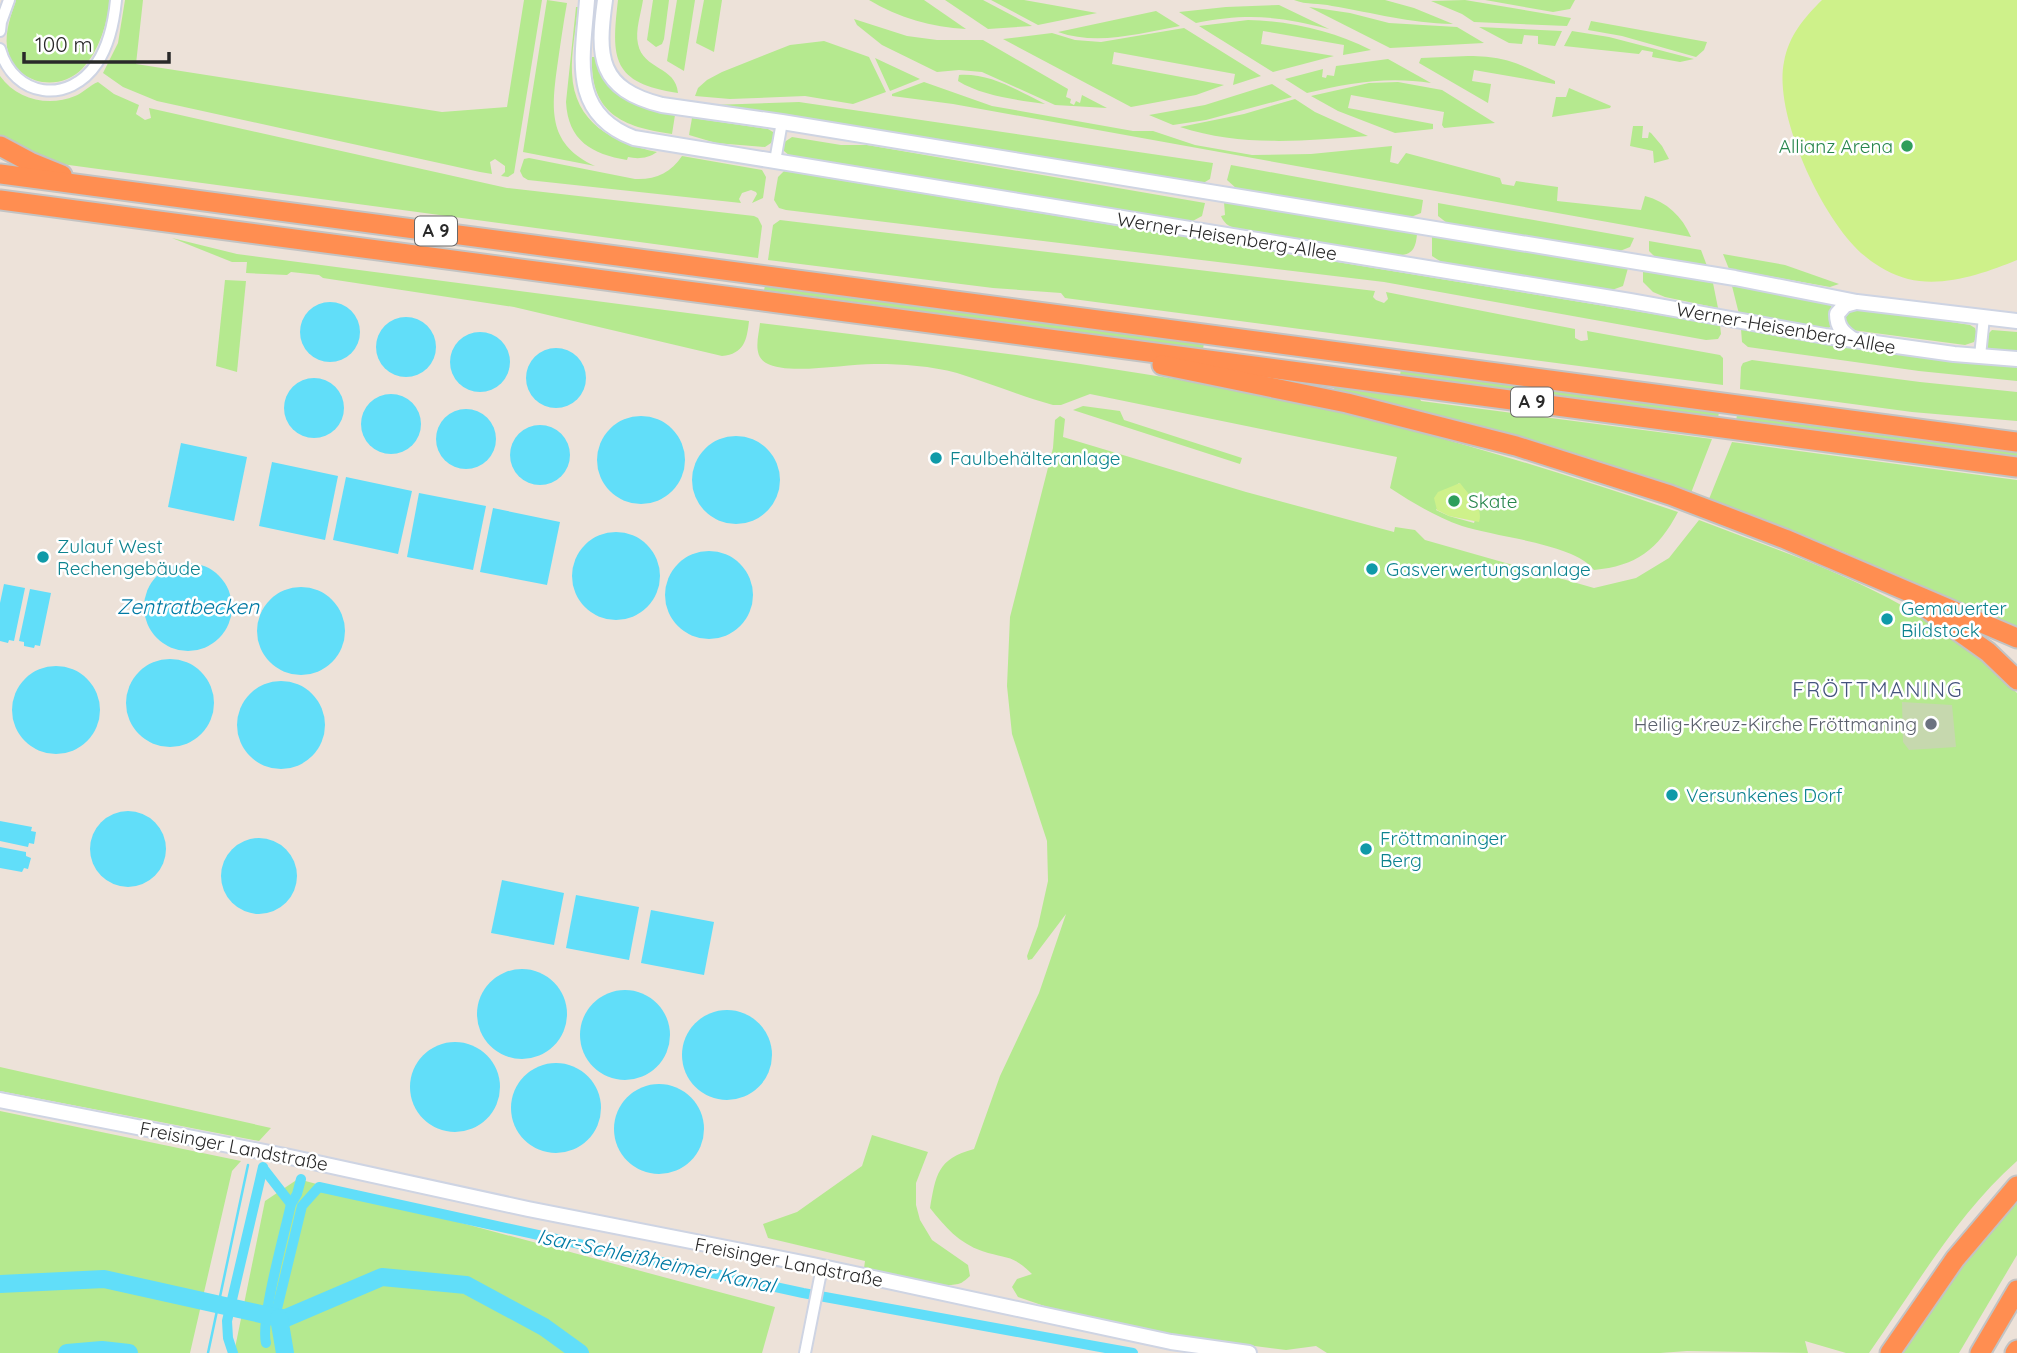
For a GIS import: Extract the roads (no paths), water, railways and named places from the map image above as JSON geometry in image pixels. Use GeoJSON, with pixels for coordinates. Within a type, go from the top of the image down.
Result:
{"type":"FeatureCollection","features":[{"type":"Feature","properties":{"kind":"highway"},"geometry":{"type":"LineString","coordinates":[[0,146],[30,162],[89,186]]}},
{"type":"Feature","properties":{"kind":"highway","name":"A 9"},"geometry":{"type":"LineString","coordinates":[[0,174],[2017,442]]}},
{"type":"Feature","properties":{"kind":"highway","name":"A 9"},"geometry":{"type":"LineString","coordinates":[[0,200],[2017,467]]}},
{"type":"Feature","properties":{"kind":"highway"},"geometry":{"type":"LineString","coordinates":[[1047,337],[1071,352],[1181,368],[1347,403],[1516,446],[1670,495],[1843,563],[2017,638]]}},
{"type":"Feature","properties":{"kind":"highway"},"geometry":{"type":"LineString","coordinates":[[1966,435],[2017,431]]}},
{"type":"Feature","properties":{"kind":"highway"},"geometry":{"type":"LineString","coordinates":[[1899,589],[1988,652],[2017,680]]}},
{"type":"Feature","properties":{"kind":"highway"},"geometry":{"type":"LineString","coordinates":[[1889,1353],[1955,1259],[2017,1186]]}},
{"type":"Feature","properties":{"kind":"highway"},"geometry":{"type":"LineString","coordinates":[[1981,1351],[2017,1290]]}},
{"type":"Feature","properties":{"kind":"street"},"geometry":{"type":"LineString","coordinates":[[0,31],[9,0]]}},
{"type":"Feature","properties":{"kind":"street"},"geometry":{"type":"LineString","coordinates":[[0,49],[12,74],[28,86],[56,91],[73,85],[97,62],[109,35],[116,0]]}},
{"type":"Feature","properties":{"kind":"street","name":"Werner-Heisenberg-Allee"},"geometry":{"type":"LineString","coordinates":[[587,0],[582,67],[587,95],[608,125],[634,138],[1630,300],[1853,340],[2017,359]]}},
{"type":"Feature","properties":{"kind":"street","name":"Werner-Heisenberg-Allee"},"geometry":{"type":"LineString","coordinates":[[605,0],[600,44],[608,71],[626,92],[638,99],[662,105],[782,122],[1735,278],[1857,302],[2017,321]]}},
{"type":"Feature","properties":{"kind":"street"},"geometry":{"type":"LineString","coordinates":[[775,161],[782,122]]}},
{"type":"Feature","properties":{"kind":"street"},"geometry":{"type":"LineString","coordinates":[[1853,340],[1840,328],[1837,314],[1845,305],[1857,302]]}},
{"type":"Feature","properties":{"kind":"street"},"geometry":{"type":"LineString","coordinates":[[1980,356],[1984,317]]}},
{"type":"Feature","properties":{"kind":"street","name":"Freisinger Landstraße"},"geometry":{"type":"LineString","coordinates":[[0,1100],[279,1155],[621,1229],[822,1268],[1171,1342],[1249,1353]]}},
{"type":"Feature","properties":{"kind":"street"},"geometry":{"type":"LineString","coordinates":[[805,1353],[822,1268]]}},
{"type":"Feature","properties":{"kind":"water"},"geometry":{"type":"Polygon","coordinates":[[[330,302],[351,311],[360,332],[351,353],[330,362],[309,353],[300,332],[309,311],[330,302]]]}},
{"type":"Feature","properties":{"kind":"water"},"geometry":{"type":"Polygon","coordinates":[[[406,317],[427,326],[436,347],[427,368],[406,377],[385,368],[376,347],[385,326],[406,317]]]}},
{"type":"Feature","properties":{"kind":"water"},"geometry":{"type":"Polygon","coordinates":[[[480,332],[501,341],[510,362],[501,383],[480,392],[459,383],[450,362],[459,341],[480,332]]]}},
{"type":"Feature","properties":{"kind":"water"},"geometry":{"type":"Polygon","coordinates":[[[556,348],[577,357],[586,378],[577,399],[556,408],[535,399],[526,378],[535,357],[556,348]]]}},
{"type":"Feature","properties":{"kind":"water"},"geometry":{"type":"Polygon","coordinates":[[[314,378],[335,387],[344,408],[335,429],[314,438],[293,429],[284,408],[293,387],[314,378]]]}},
{"type":"Feature","properties":{"kind":"water"},"geometry":{"type":"Polygon","coordinates":[[[391,394],[412,403],[421,424],[412,445],[391,454],[370,445],[361,424],[370,403],[391,394]]]}},
{"type":"Feature","properties":{"kind":"water"},"geometry":{"type":"Polygon","coordinates":[[[466,409],[487,418],[496,439],[487,460],[466,469],[445,460],[436,439],[445,418],[466,409]]]}},
{"type":"Feature","properties":{"kind":"water"},"geometry":{"type":"Polygon","coordinates":[[[641,416],[658,419],[672,429],[682,443],[685,460],[682,477],[672,491],[658,501],[641,504],[624,501],[610,491],[600,477],[597,460],[600,443],[610,429],[624,419],[641,416]]]}},
{"type":"Feature","properties":{"kind":"water"},"geometry":{"type":"Polygon","coordinates":[[[540,425],[561,434],[570,455],[561,476],[540,485],[519,476],[510,455],[519,434],[540,425]]]}},
{"type":"Feature","properties":{"kind":"water"},"geometry":{"type":"Polygon","coordinates":[[[736,436],[753,439],[767,449],[777,463],[780,480],[777,497],[767,511],[753,521],[736,524],[719,521],[705,511],[695,497],[692,480],[695,463],[705,449],[719,439],[736,436]]]}},
{"type":"Feature","properties":{"kind":"water"},"geometry":{"type":"Polygon","coordinates":[[[181,443],[247,457],[234,521],[168,507],[181,443]]]}},
{"type":"Feature","properties":{"kind":"water"},"geometry":{"type":"Polygon","coordinates":[[[272,462],[338,476],[325,540],[259,526],[272,462]]]}},
{"type":"Feature","properties":{"kind":"water"},"geometry":{"type":"Polygon","coordinates":[[[346,477],[412,491],[398,554],[333,540],[346,477]]]}},
{"type":"Feature","properties":{"kind":"water"},"geometry":{"type":"Polygon","coordinates":[[[419,493],[486,506],[473,570],[407,557],[419,493]]]}},
{"type":"Feature","properties":{"kind":"water"},"geometry":{"type":"Polygon","coordinates":[[[493,508],[560,522],[547,585],[480,572],[493,508]]]}},
{"type":"Feature","properties":{"kind":"water"},"geometry":{"type":"Polygon","coordinates":[[[616,532],[633,535],[647,545],[657,559],[660,576],[657,593],[647,607],[633,617],[616,620],[599,617],[585,607],[575,593],[572,576],[575,559],[585,545],[599,535],[616,532]]]}},
{"type":"Feature","properties":{"kind":"water"},"geometry":{"type":"Polygon","coordinates":[[[709,551],[726,554],[740,564],[750,578],[753,595],[750,612],[740,626],[726,636],[709,639],[692,636],[678,626],[668,612],[665,595],[668,578],[678,564],[692,554],[709,551]]]}},
{"type":"Feature","properties":{"kind":"water","name":"Zentratbecken"},"geometry":{"type":"Polygon","coordinates":[[[188,563],[205,566],[219,576],[229,590],[232,607],[229,624],[219,638],[205,648],[188,651],[171,648],[157,638],[147,624],[144,607],[147,590],[157,576],[171,566],[188,563]]]}},
{"type":"Feature","properties":{"kind":"water"},"geometry":{"type":"Polygon","coordinates":[[[4,584],[25,588],[14,641],[9,640],[8,643],[0,641],[0,603],[4,584]]]}},
{"type":"Feature","properties":{"kind":"water"},"geometry":{"type":"Polygon","coordinates":[[[301,587],[318,590],[332,600],[342,614],[345,631],[342,648],[332,662],[318,672],[301,675],[284,672],[270,662],[260,648],[257,631],[260,614],[270,600],[284,590],[301,587]]]}},
{"type":"Feature","properties":{"kind":"water"},"geometry":{"type":"Polygon","coordinates":[[[30,589],[51,593],[40,646],[35,645],[34,648],[24,646],[24,642],[19,641],[30,589]]]}},
{"type":"Feature","properties":{"kind":"water"},"geometry":{"type":"Polygon","coordinates":[[[170,659],[187,662],[201,672],[211,686],[214,703],[211,720],[201,734],[187,744],[170,747],[153,744],[139,734],[129,720],[126,703],[129,686],[139,672],[153,662],[170,659]]]}},
{"type":"Feature","properties":{"kind":"water"},"geometry":{"type":"Polygon","coordinates":[[[56,666],[73,669],[87,679],[97,693],[100,710],[97,727],[87,741],[73,751],[56,754],[39,751],[25,741],[15,727],[12,710],[15,693],[25,679],[39,669],[56,666]]]}},
{"type":"Feature","properties":{"kind":"water"},"geometry":{"type":"Polygon","coordinates":[[[281,681],[298,684],[312,694],[322,708],[325,725],[322,742],[312,756],[298,766],[281,769],[264,766],[250,756],[240,742],[237,725],[240,708],[250,694],[264,684],[281,681]]]}},
{"type":"Feature","properties":{"kind":"water"},"geometry":{"type":"Polygon","coordinates":[[[128,811],[143,814],[155,822],[163,834],[166,849],[163,864],[155,876],[143,884],[128,887],[113,884],[101,876],[93,864],[90,849],[93,834],[101,822],[113,814],[128,811]]]}},
{"type":"Feature","properties":{"kind":"water"},"geometry":{"type":"Polygon","coordinates":[[[0,821],[32,827],[31,831],[36,832],[34,844],[29,843],[28,847],[0,841],[0,821]]]}},
{"type":"Feature","properties":{"kind":"water"},"geometry":{"type":"Polygon","coordinates":[[[259,838],[274,841],[286,849],[294,861],[297,876],[294,891],[286,903],[274,911],[259,914],[244,911],[232,903],[224,891],[221,876],[224,861],[232,849],[244,841],[259,838]]]}},
{"type":"Feature","properties":{"kind":"water"},"geometry":{"type":"Polygon","coordinates":[[[0,847],[26,852],[26,856],[31,858],[28,869],[24,868],[22,872],[0,868],[0,847]]]}},
{"type":"Feature","properties":{"kind":"water"},"geometry":{"type":"Polygon","coordinates":[[[502,880],[564,893],[554,945],[491,933],[502,880]]]}},
{"type":"Feature","properties":{"kind":"water"},"geometry":{"type":"Polygon","coordinates":[[[576,895],[639,907],[629,960],[566,948],[576,895]]]}},
{"type":"Feature","properties":{"kind":"water"},"geometry":{"type":"Polygon","coordinates":[[[651,910],[714,922],[704,975],[641,963],[651,910]]]}},
{"type":"Feature","properties":{"kind":"water"},"geometry":{"type":"Polygon","coordinates":[[[522,969],[539,972],[554,982],[564,997],[567,1014],[564,1031],[554,1046],[539,1056],[522,1059],[505,1056],[490,1046],[480,1031],[477,1014],[480,997],[490,982],[505,972],[522,969]]]}},
{"type":"Feature","properties":{"kind":"water"},"geometry":{"type":"Polygon","coordinates":[[[625,990],[642,993],[657,1003],[667,1018],[670,1035],[667,1052],[657,1067],[642,1077],[625,1080],[608,1077],[593,1067],[583,1052],[580,1035],[583,1018],[593,1003],[608,993],[625,990]]]}},
{"type":"Feature","properties":{"kind":"water"},"geometry":{"type":"Polygon","coordinates":[[[727,1010],[744,1013],[759,1023],[769,1038],[772,1055],[769,1072],[759,1087],[744,1097],[727,1100],[710,1097],[695,1087],[685,1072],[682,1055],[685,1038],[695,1023],[710,1013],[727,1010]]]}},
{"type":"Feature","properties":{"kind":"water"},"geometry":{"type":"Polygon","coordinates":[[[455,1042],[472,1045],[487,1055],[497,1070],[500,1087],[497,1104],[487,1119],[472,1129],[455,1132],[438,1129],[423,1119],[413,1104],[410,1087],[413,1070],[423,1055],[438,1045],[455,1042]]]}},
{"type":"Feature","properties":{"kind":"water"},"geometry":{"type":"Polygon","coordinates":[[[556,1063],[573,1066],[588,1076],[598,1091],[601,1108],[598,1125],[588,1140],[573,1150],[556,1153],[539,1150],[524,1140],[514,1125],[511,1108],[514,1091],[524,1076],[539,1066],[556,1063]]]}},
{"type":"Feature","properties":{"kind":"water"},"geometry":{"type":"Polygon","coordinates":[[[659,1084],[676,1087],[691,1097],[701,1112],[704,1129],[701,1146],[691,1161],[676,1171],[659,1174],[642,1171],[627,1161],[617,1146],[614,1129],[617,1112],[627,1097],[642,1087],[659,1084]]]}},
{"type":"Feature","properties":{"kind":"waterway"},"geometry":{"type":"LineString","coordinates":[[208,1353],[248,1165]]}},
{"type":"Feature","properties":{"kind":"waterway"},"geometry":{"type":"LineString","coordinates":[[233,1353],[228,1338],[227,1321],[263,1167]]}},
{"type":"Feature","properties":{"kind":"waterway"},"geometry":{"type":"LineString","coordinates":[[263,1168],[291,1204]]}},
{"type":"Feature","properties":{"kind":"waterway"},"geometry":{"type":"LineString","coordinates":[[266,1343],[265,1332],[274,1275],[291,1204],[301,1179]]}},
{"type":"Feature","properties":{"kind":"waterway","name":"Isar-Schleißheimer Kanal"},"geometry":{"type":"LineString","coordinates":[[275,1317],[302,1206],[319,1187],[803,1293],[1133,1353]]}},
{"type":"Feature","properties":{"kind":"waterway"},"geometry":{"type":"LineString","coordinates":[[0,1284],[104,1279],[279,1318],[286,1318],[382,1277],[466,1285],[544,1327],[580,1353]]}},
{"type":"Feature","properties":{"kind":"waterway"},"geometry":{"type":"LineString","coordinates":[[229,1314],[238,1309]]}},
{"type":"Feature","properties":{"kind":"waterway"},"geometry":{"type":"LineString","coordinates":[[260,1314],[265,1325]]}},
{"type":"Feature","properties":{"kind":"waterway"},"geometry":{"type":"LineString","coordinates":[[279,1318],[285,1353]]}},
{"type":"Feature","properties":{"kind":"waterway"},"geometry":{"type":"LineString","coordinates":[[67,1353],[102,1350],[129,1353]]}},
{"type":"Feature","properties":{"kind":"place","name":"Allianz Arena"},"geometry":{"type":"Point","coordinates":[1907,146]}},
{"type":"Feature","properties":{"kind":"place","name":"Faulbehälteranlage"},"geometry":{"type":"Point","coordinates":[936,458]}},
{"type":"Feature","properties":{"kind":"place","name":"Skate"},"geometry":{"type":"Point","coordinates":[1454,501]}},
{"type":"Feature","properties":{"kind":"place","name":"Zulauf West Rechengebäude"},"geometry":{"type":"Point","coordinates":[43,557]}},
{"type":"Feature","properties":{"kind":"place","name":"Gasverwertungsanlage"},"geometry":{"type":"Point","coordinates":[1372,569]}},
{"type":"Feature","properties":{"kind":"place","name":"Gemauerter Bildstock"},"geometry":{"type":"Point","coordinates":[1887,619]}},
{"type":"Feature","properties":{"kind":"place","name":"Heilig-Kreuz-Kirche Fröttmaning"},"geometry":{"type":"Point","coordinates":[1931,724]}},
{"type":"Feature","properties":{"kind":"place","name":"Versunkenes Dorf"},"geometry":{"type":"Point","coordinates":[1672,795]}},
{"type":"Feature","properties":{"kind":"place","name":"Fröttmaninger Berg"},"geometry":{"type":"Point","coordinates":[1366,849]}},
{"type":"Feature","properties":{"kind":"district","name":"FRÖTTMANING"},"geometry":{"type":"Point","coordinates":[1878,690]}}]}
